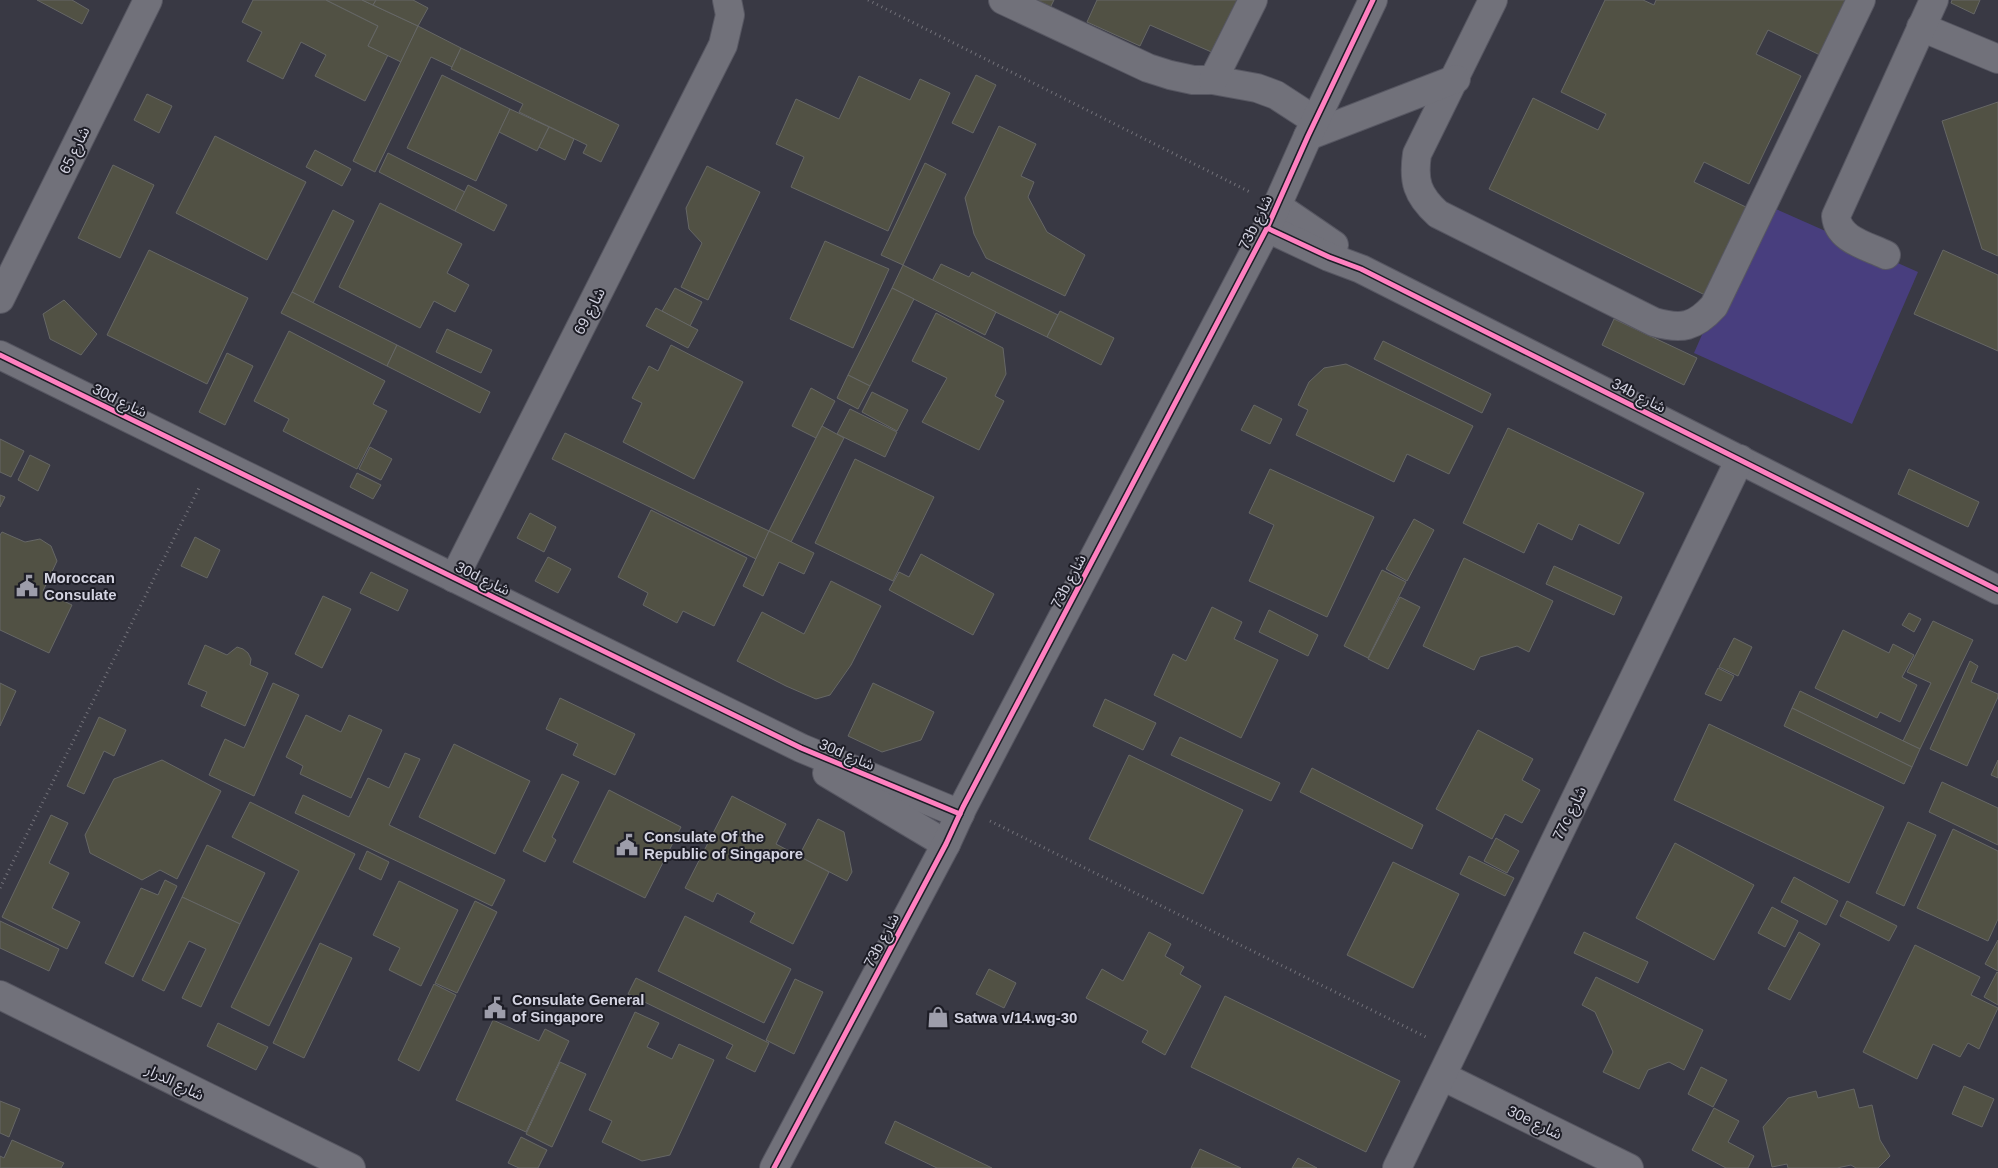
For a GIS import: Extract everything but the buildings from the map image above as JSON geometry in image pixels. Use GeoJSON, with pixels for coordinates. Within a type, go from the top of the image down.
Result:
{"type":"FeatureCollection","features":[{"type":"Feature","properties":{"kind":"street","name":"شارع 65"},"geometry":{"type":"LineString","coordinates":[[0,299],[148,0]]}},
{"type":"Feature","properties":{"kind":"street","name":"شارع 69"},"geometry":{"type":"LineString","coordinates":[[454,578],[723,45],[730,15],[727,0]]}},
{"type":"Feature","properties":{"kind":"street"},"geometry":{"type":"LineString","coordinates":[[1003,0],[1148,68],[1193,80],[1213,80],[1257,88],[1276,95],[1312,128],[1456,79]]}},
{"type":"Feature","properties":{"kind":"street"},"geometry":{"type":"LineString","coordinates":[[1213,80],[1253,0]]}},
{"type":"Feature","properties":{"kind":"street","name":"73b شارع"},"geometry":{"type":"LineString","coordinates":[[774,1168],[946,844],[961,810],[1272,217],[1373,0]]}},
{"type":"Feature","properties":{"kind":"street"},"geometry":{"type":"LineString","coordinates":[[1493,0],[1456,79],[1417,154],[1415,171],[1418,187],[1425,202],[1438,214],[1654,322],[1671,327],[1688,326],[1702,318],[1714,306],[1861,0]]}},
{"type":"Feature","properties":{"kind":"street"},"geometry":{"type":"LineString","coordinates":[[1886,255],[1846,236],[1840,230],[1836,216],[1934,0]]}},
{"type":"Feature","properties":{"kind":"street"},"geometry":{"type":"LineString","coordinates":[[1921,27],[1998,59]]}},
{"type":"Feature","properties":{"kind":"street","name":"34b شارع"},"geometry":{"type":"LineString","coordinates":[[1272,217],[1322,235],[1361,269],[1998,590]]}},
{"type":"Feature","properties":{"kind":"street","name":"30d شارع"},"geometry":{"type":"LineString","coordinates":[[0,355],[801,748],[961,810]]}},
{"type":"Feature","properties":{"kind":"street","name":"77c شارع"},"geometry":{"type":"LineString","coordinates":[[1397,1168],[1740,459]]}},
{"type":"Feature","properties":{"kind":"street","name":"30d شارع"},"geometry":{"type":"LineString","coordinates":[[801,748],[813,762],[842,783],[946,844]]}},
{"type":"Feature","properties":{"kind":"street","name":"شارع الدرار"},"geometry":{"type":"LineString","coordinates":[[0,995],[351,1168]]}},
{"type":"Feature","properties":{"kind":"street","name":"30e شارع"},"geometry":{"type":"LineString","coordinates":[[1442,1076],[1629,1168]]}},
{"type":"Feature","properties":{"kind":"path"},"geometry":{"type":"LineString","coordinates":[[868,0],[1272,217]]}},
{"type":"Feature","properties":{"kind":"path"},"geometry":{"type":"LineString","coordinates":[[0,888],[212,460]]}},
{"type":"Feature","properties":{"kind":"path"},"geometry":{"type":"LineString","coordinates":[[961,810],[1454,1051]]}},
{"type":"Feature","properties":{"kind":"shaded area"},"geometry":{"type":"Polygon","coordinates":[[[1760,202],[1918,272],[1852,424],[1694,353],[1760,202]]]}},
{"type":"Feature","properties":{"kind":"cycle path"},"geometry":{"type":"LineString","coordinates":[[774,1168],[946,844],[963,807],[1267,228],[1308,136],[1373,0]]}},
{"type":"Feature","properties":{"kind":"cycle path"},"geometry":{"type":"LineString","coordinates":[[1267,228],[1329,257],[1361,269],[1998,590]]}},
{"type":"Feature","properties":{"kind":"cycle path"},"geometry":{"type":"LineString","coordinates":[[0,355],[801,748],[960,814]]}},
{"type":"Feature","properties":{"kind":"place","name":"Moroccan Consulate"},"geometry":{"type":"Point","coordinates":[27,586]}},
{"type":"Feature","properties":{"kind":"place","name":"Consulate Of the Republic of Singapore"},"geometry":{"type":"Point","coordinates":[627,845]}},
{"type":"Feature","properties":{"kind":"place","name":"Consulate General of Singapore"},"geometry":{"type":"Point","coordinates":[495,1008]}},
{"type":"Feature","properties":{"kind":"place","name":"Satwa v/14.wg-30"},"geometry":{"type":"Point","coordinates":[938,1017]}}]}
